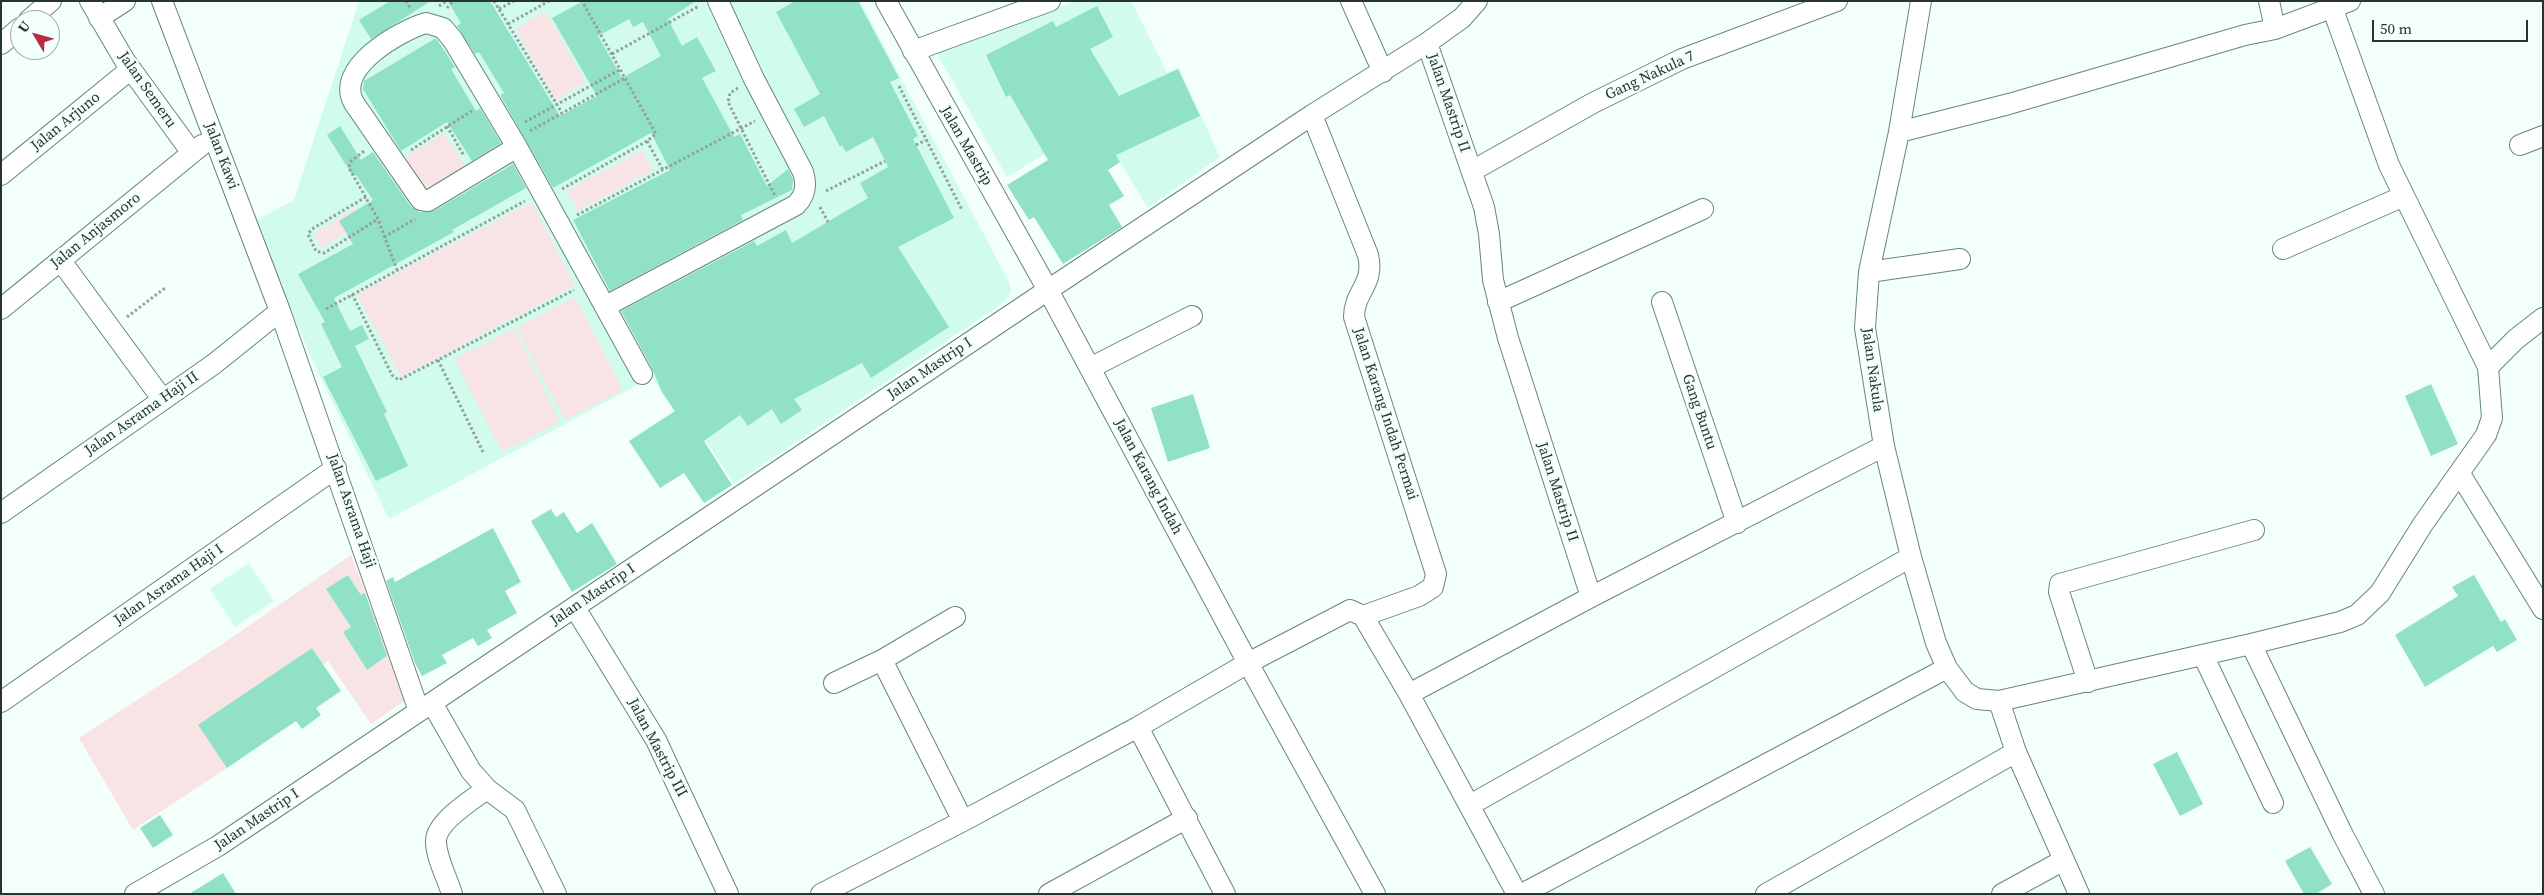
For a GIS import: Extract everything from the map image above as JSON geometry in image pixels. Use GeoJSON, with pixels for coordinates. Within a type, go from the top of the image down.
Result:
{"type":"FeatureCollection","features":[{"type":"Feature","properties":{"kind":"street"},"geometry":{"type":"LineString","coordinates":[[41,10],[51,1]]}},
{"type":"Feature","properties":{"kind":"street"},"geometry":{"type":"LineString","coordinates":[[95,10],[125,1]]}},
{"type":"Feature","properties":{"kind":"street","name":"Jalan Kawi"},"geometry":{"type":"LineString","coordinates":[[162,1],[280,312]]}},
{"type":"Feature","properties":{"kind":"street"},"geometry":{"type":"LineString","coordinates":[[606,306],[789,208],[803,197],[805,179],[754,79],[718,1]]}},
{"type":"Feature","properties":{"kind":"street","name":"Jalan Mastrip"},"geometry":{"type":"LineString","coordinates":[[886,1],[1048,290]]}},
{"type":"Feature","properties":{"kind":"street"},"geometry":{"type":"LineString","coordinates":[[913,51],[1050,1]]}},
{"type":"Feature","properties":{"kind":"street"},"geometry":{"type":"LineString","coordinates":[[1351,1],[1383,72]]}},
{"type":"Feature","properties":{"kind":"street"},"geometry":{"type":"LineString","coordinates":[[1427,44],[1474,8],[1477,1]]}},
{"type":"Feature","properties":{"kind":"street","name":"Gang Nakula 7"},"geometry":{"type":"LineString","coordinates":[[1472,171],[1593,103],[1682,59],[1837,1]]}},
{"type":"Feature","properties":{"kind":"street","name":"Jalan Nakula"},"geometry":{"type":"LineString","coordinates":[[1921,1],[1899,132],[1869,272],[1865,328],[1884,446],[1911,557],[1932,631],[1947,668],[1959,686],[1971,696],[1999,701]]}},
{"type":"Feature","properties":{"kind":"street"},"geometry":{"type":"LineString","coordinates":[[2269,1],[2275,28]]}},
{"type":"Feature","properties":{"kind":"street"},"geometry":{"type":"LineString","coordinates":[[1899,132],[2010,104],[2245,35],[2275,28],[2341,4],[2389,165],[2488,367],[2492,418],[2486,435],[2423,524],[2380,593],[2357,615],[2340,622],[2251,644],[1999,701],[2016,752],[2079,894]]}},
{"type":"Feature","properties":{"kind":"street","name":"Jalan Semeru"},"geometry":{"type":"LineString","coordinates":[[95,10],[131,69],[192,153]]}},
{"type":"Feature","properties":{"kind":"street"},"geometry":{"type":"LineString","coordinates":[[517,137],[474,172],[432,200],[424,201],[419,197],[352,99],[349,90],[353,76],[372,52],[422,24],[436,24],[448,33],[517,137],[545,194],[642,374]]}},
{"type":"Feature","properties":{"kind":"street","name":"Jalan Mastrip II"},"geometry":{"type":"LineString","coordinates":[[1048,290],[1312,115],[1427,44],[1472,171],[1488,224],[1493,280],[1498,302],[1591,597]]}},
{"type":"Feature","properties":{"kind":"street","name":"Jalan Arjuno"},"geometry":{"type":"LineString","coordinates":[[1,175],[131,69]]}},
{"type":"Feature","properties":{"kind":"street","name":"Jalan Karang Indah Permai"},"geometry":{"type":"LineString","coordinates":[[1312,115],[1368,255],[1370,273],[1354,308],[1354,317],[1436,574],[1433,587],[1419,596],[1363,616]]}},
{"type":"Feature","properties":{"kind":"street"},"geometry":{"type":"LineString","coordinates":[[192,153],[213,136]]}},
{"type":"Feature","properties":{"kind":"street"},"geometry":{"type":"LineString","coordinates":[[2520,146],[2543,136]]}},
{"type":"Feature","properties":{"kind":"street","name":"Jalan Anjasmoro"},"geometry":{"type":"LineString","coordinates":[[1,309],[192,153]]}},
{"type":"Feature","properties":{"kind":"street"},"geometry":{"type":"LineString","coordinates":[[2284,249],[2404,196]]}},
{"type":"Feature","properties":{"kind":"street"},"geometry":{"type":"LineString","coordinates":[[1498,302],[1703,209]]}},
{"type":"Feature","properties":{"kind":"street"},"geometry":{"type":"LineString","coordinates":[[1869,272],[1960,259]]}},
{"type":"Feature","properties":{"kind":"street"},"geometry":{"type":"LineString","coordinates":[[60,260],[163,400]]}},
{"type":"Feature","properties":{"kind":"street","name":"Jalan Karang Indah"},"geometry":{"type":"LineString","coordinates":[[1048,290],[1248,663],[1375,894]]}},
{"type":"Feature","properties":{"kind":"street","name":"Jalan Mastrip I"},"geometry":{"type":"LineString","coordinates":[[135,894],[199,858],[1048,290]]}},
{"type":"Feature","properties":{"kind":"street","name":"Gang Buntu"},"geometry":{"type":"LineString","coordinates":[[1662,302],[1737,522]]}},
{"type":"Feature","properties":{"kind":"street","name":"Jalan Asrama Haji II"},"geometry":{"type":"LineString","coordinates":[[1,512],[214,364],[280,312]]}},
{"type":"Feature","properties":{"kind":"street","name":"Jalan Asrama Haji"},"geometry":{"type":"LineString","coordinates":[[280,312],[425,707],[462,759],[487,789]]}},
{"type":"Feature","properties":{"kind":"street"},"geometry":{"type":"LineString","coordinates":[[1090,368],[1192,316]]}},
{"type":"Feature","properties":{"kind":"street"},"geometry":{"type":"LineString","coordinates":[[2488,367],[2510,344],[2543,318]]}},
{"type":"Feature","properties":{"kind":"street"},"geometry":{"type":"LineString","coordinates":[[1409,694],[1591,597],[1884,446]]}},
{"type":"Feature","properties":{"kind":"street","name":"Jalan Asrama Haji I"},"geometry":{"type":"LineString","coordinates":[[1,702],[336,468]]}},
{"type":"Feature","properties":{"kind":"street"},"geometry":{"type":"LineString","coordinates":[[2460,474],[2543,609]]}},
{"type":"Feature","properties":{"kind":"street"},"geometry":{"type":"LineString","coordinates":[[2088,682],[2059,592],[2060,584],[2254,530]]}},
{"type":"Feature","properties":{"kind":"street"},"geometry":{"type":"LineString","coordinates":[[1470,805],[1911,557]]}},
{"type":"Feature","properties":{"kind":"street","name":"Jalan Mastrip III"},"geometry":{"type":"LineString","coordinates":[[575,608],[656,740],[728,894]]}},
{"type":"Feature","properties":{"kind":"street"},"geometry":{"type":"LineString","coordinates":[[821,894],[963,821],[1138,727],[1248,663],[1350,610],[1363,616],[1409,694],[1517,894]]}},
{"type":"Feature","properties":{"kind":"street"},"geometry":{"type":"LineString","coordinates":[[834,683],[882,660],[954,617]]}},
{"type":"Feature","properties":{"kind":"street"},"geometry":{"type":"LineString","coordinates":[[2251,644],[2342,833],[2374,894]]}},
{"type":"Feature","properties":{"kind":"street"},"geometry":{"type":"LineString","coordinates":[[2204,655],[2273,803]]}},
{"type":"Feature","properties":{"kind":"street"},"geometry":{"type":"LineString","coordinates":[[882,660],[963,821]]}},
{"type":"Feature","properties":{"kind":"street"},"geometry":{"type":"LineString","coordinates":[[1522,894],[1947,668]]}},
{"type":"Feature","properties":{"kind":"street"},"geometry":{"type":"LineString","coordinates":[[1138,727],[1225,894]]}},
{"type":"Feature","properties":{"kind":"street"},"geometry":{"type":"LineString","coordinates":[[1766,894],[2016,752]]}},
{"type":"Feature","properties":{"kind":"street"},"geometry":{"type":"LineString","coordinates":[[452,894],[437,849],[437,836],[450,819],[487,789],[515,810],[556,894]]}},
{"type":"Feature","properties":{"kind":"street"},"geometry":{"type":"LineString","coordinates":[[1049,894],[1187,818]]}},
{"type":"Feature","properties":{"kind":"street"},"geometry":{"type":"LineString","coordinates":[[2002,894],[2064,860]]}},
{"type":"Feature","properties":{"kind":"path"},"geometry":{"type":"LineString","coordinates":[[494,1],[562,113]]}},
{"type":"Feature","properties":{"kind":"path"},"geometry":{"type":"LineString","coordinates":[[499,9],[514,1]]}},
{"type":"Feature","properties":{"kind":"path"},"geometry":{"type":"LineString","coordinates":[[508,24],[549,1]]}},
{"type":"Feature","properties":{"kind":"path"},"geometry":{"type":"LineString","coordinates":[[326,308],[647,142],[655,136],[656,132],[582,1]]}},
{"type":"Feature","properties":{"kind":"path"},"geometry":{"type":"LineString","coordinates":[[612,54],[706,1]]}},
{"type":"Feature","properties":{"kind":"path"},"geometry":{"type":"LineString","coordinates":[[517,137],[557,104],[621,69]]}},
{"type":"Feature","properties":{"kind":"path"},"geometry":{"type":"LineString","coordinates":[[517,137],[625,78]]}},
{"type":"Feature","properties":{"kind":"path"},"geometry":{"type":"LineString","coordinates":[[754,79],[734,90],[728,97],[741,129],[789,208],[885,161]]}},
{"type":"Feature","properties":{"kind":"path"},"geometry":{"type":"LineString","coordinates":[[899,86],[962,210]]}},
{"type":"Feature","properties":{"kind":"path"},"geometry":{"type":"LineString","coordinates":[[404,154],[490,98]]}},
{"type":"Feature","properties":{"kind":"path"},"geometry":{"type":"LineString","coordinates":[[561,223],[771,113]]}},
{"type":"Feature","properties":{"kind":"path"},"geometry":{"type":"LineString","coordinates":[[446,126],[474,172]]}},
{"type":"Feature","properties":{"kind":"path"},"geometry":{"type":"LineString","coordinates":[[916,145],[926,140]]}},
{"type":"Feature","properties":{"kind":"path"},"geometry":{"type":"LineString","coordinates":[[380,141],[359,154],[349,165],[378,219],[397,270]]}},
{"type":"Feature","properties":{"kind":"path"},"geometry":{"type":"LineString","coordinates":[[647,142],[663,170]]}},
{"type":"Feature","properties":{"kind":"path"},"geometry":{"type":"LineString","coordinates":[[366,197],[312,229],[308,234],[309,239],[316,251],[324,252],[378,219]]}},
{"type":"Feature","properties":{"kind":"path"},"geometry":{"type":"LineString","coordinates":[[384,237],[423,213],[432,200]]}},
{"type":"Feature","properties":{"kind":"path"},"geometry":{"type":"LineString","coordinates":[[352,294],[396,380],[592,281]]}},
{"type":"Feature","properties":{"kind":"path"},"geometry":{"type":"LineString","coordinates":[[110,329],[165,288]]}},
{"type":"Feature","properties":{"kind":"path"},"geometry":{"type":"LineString","coordinates":[[438,360],[483,452]]}},
{"type":"Feature","properties":{"kind":"shaded area"},"geometry":{"type":"Polygon","coordinates":[[[359,1],[860,1],[1009,282],[1011,290],[1008,297],[1000,305],[734,484],[682,404],[673,410],[652,377],[389,519],[315,366],[253,222],[294,200],[359,1]]]}},
{"type":"Feature","properties":{"kind":"shaded area"},"geometry":{"type":"Polygon","coordinates":[[[1077,1],[1131,1],[1167,73],[1179,68],[1220,157],[1148,208],[1096,123],[1007,177],[936,52],[1077,1]]]}},
{"type":"Feature","properties":{"kind":"shaded area"},"geometry":{"type":"Polygon","coordinates":[[[545,11],[586,82],[556,100],[515,29],[545,11]]]}},
{"type":"Feature","properties":{"kind":"shaded area"},"geometry":{"type":"Polygon","coordinates":[[[444,133],[467,169],[425,196],[402,159],[444,133]]]}},
{"type":"Feature","properties":{"kind":"shaded area"},"geometry":{"type":"Polygon","coordinates":[[[642,150],[653,170],[578,211],[567,191],[642,150]]]}},
{"type":"Feature","properties":{"kind":"shaded area"},"geometry":{"type":"Polygon","coordinates":[[[532,202],[575,285],[401,377],[357,294],[532,202]]]}},
{"type":"Feature","properties":{"kind":"shaded area"},"geometry":{"type":"Polygon","coordinates":[[[355,208],[364,222],[321,248],[313,234],[355,208]]]}},
{"type":"Feature","properties":{"kind":"shaded area"},"geometry":{"type":"Polygon","coordinates":[[[575,297],[623,390],[565,420],[516,328],[575,297]]]}},
{"type":"Feature","properties":{"kind":"shaded area"},"geometry":{"type":"Polygon","coordinates":[[[514,329],[560,422],[502,452],[454,359],[514,329]]]}},
{"type":"Feature","properties":{"kind":"shaded area"},"geometry":{"type":"Polygon","coordinates":[[[351,555],[406,700],[371,724],[328,661],[323,664],[312,648],[199,725],[227,768],[133,830],[79,738],[221,645],[351,555]],[[348,575],[326,589],[349,624],[371,609],[348,575]],[[362,619],[343,632],[367,670],[387,657],[362,619]]]}},
{"type":"Feature","properties":{"kind":"shaded area"},"geometry":{"type":"Polygon","coordinates":[[[249,563],[274,601],[235,627],[210,589],[249,563]]]}},
{"type":"Feature","properties":{"kind":"building"},"geometry":{"type":"Polygon","coordinates":[[[390,1],[431,1],[371,39],[359,20],[390,1]]]}},
{"type":"Feature","properties":{"kind":"building"},"geometry":{"type":"Polygon","coordinates":[[[448,1],[490,1],[560,116],[597,96],[552,18],[583,1],[696,1],[668,19],[682,46],[697,37],[716,71],[702,78],[734,137],[740,134],[767,186],[788,169],[793,179],[792,190],[741,215],[743,220],[610,291],[573,220],[670,170],[651,133],[553,188],[500,95],[504,93],[479,52],[475,54],[457,26],[461,23],[448,1]],[[629,19],[598,36],[622,78],[661,56],[643,22],[633,27],[629,19]]]}},
{"type":"Feature","properties":{"kind":"building"},"geometry":{"type":"Polygon","coordinates":[[[795,1],[858,1],[899,78],[890,82],[918,136],[913,139],[954,218],[898,247],[949,327],[871,378],[862,363],[794,399],[802,410],[781,424],[772,409],[748,426],[740,415],[704,441],[732,485],[704,503],[684,473],[660,488],[629,441],[675,411],[662,392],[652,368],[621,311],[754,241],[757,246],[786,230],[792,243],[868,198],[860,183],[888,167],[873,137],[846,152],[842,145],[840,147],[824,116],[804,127],[794,109],[820,94],[776,12],[795,1]]]}},
{"type":"Feature","properties":{"kind":"building"},"geometry":{"type":"Polygon","coordinates":[[[1097,6],[1113,37],[1090,49],[1119,96],[1178,69],[1200,116],[1116,155],[1120,162],[1108,170],[1124,196],[1109,205],[1122,227],[1063,264],[1034,217],[1029,220],[1007,185],[1048,160],[1010,95],[1006,97],[986,55],[1053,21],[1056,27],[1097,6]]]}},
{"type":"Feature","properties":{"kind":"building"},"geometry":{"type":"Polygon","coordinates":[[[436,38],[455,67],[451,69],[476,111],[480,108],[501,143],[472,161],[447,122],[401,151],[363,89],[364,81],[436,38]]]}},
{"type":"Feature","properties":{"kind":"building"},"geometry":{"type":"Polygon","coordinates":[[[340,126],[361,160],[373,152],[411,207],[419,212],[434,211],[513,164],[526,188],[452,230],[454,232],[334,298],[350,331],[362,325],[369,339],[355,346],[387,412],[384,414],[408,466],[376,481],[323,377],[342,367],[321,324],[325,322],[298,274],[353,244],[339,221],[373,200],[356,175],[353,176],[327,135],[340,126]]]}},
{"type":"Feature","properties":{"kind":"building"},"geometry":{"type":"Polygon","coordinates":[[[2431,384],[2458,444],[2431,456],[2405,396],[2431,384]]]}},
{"type":"Feature","properties":{"kind":"building"},"geometry":{"type":"Polygon","coordinates":[[[1193,394],[1210,448],[1168,462],[1151,408],[1193,394]]]}},
{"type":"Feature","properties":{"kind":"building"},"geometry":{"type":"Polygon","coordinates":[[[551,509],[556,517],[564,512],[577,533],[592,523],[617,564],[572,592],[531,521],[551,509]]]}},
{"type":"Feature","properties":{"kind":"building"},"geometry":{"type":"Polygon","coordinates":[[[493,528],[521,582],[505,591],[517,613],[487,630],[492,638],[478,646],[473,638],[442,655],[447,663],[422,676],[415,663],[386,581],[393,577],[395,582],[493,528]]]}},
{"type":"Feature","properties":{"kind":"building"},"geometry":{"type":"Polygon","coordinates":[[[348,575],[361,595],[365,593],[387,656],[367,670],[343,632],[351,627],[326,589],[348,575]]]}},
{"type":"Feature","properties":{"kind":"building"},"geometry":{"type":"Polygon","coordinates":[[[2474,575],[2501,622],[2505,619],[2517,640],[2497,652],[2493,646],[2425,687],[2395,635],[2458,596],[2452,587],[2474,575]]]}},
{"type":"Feature","properties":{"kind":"building"},"geometry":{"type":"Polygon","coordinates":[[[312,648],[341,691],[316,708],[321,715],[302,729],[296,721],[227,768],[198,725],[312,648]]]}},
{"type":"Feature","properties":{"kind":"building"},"geometry":{"type":"Polygon","coordinates":[[[2177,752],[2203,804],[2180,816],[2153,764],[2177,752]]]}},
{"type":"Feature","properties":{"kind":"building"},"geometry":{"type":"Polygon","coordinates":[[[160,815],[173,835],[153,848],[140,828],[160,815]]]}},
{"type":"Feature","properties":{"kind":"building"},"geometry":{"type":"Polygon","coordinates":[[[2310,847],[2332,884],[2316,894],[2304,894],[2285,861],[2310,847]]]}},
{"type":"Feature","properties":{"kind":"building"},"geometry":{"type":"Polygon","coordinates":[[[223,873],[236,894],[189,894],[223,873]]]}}]}
